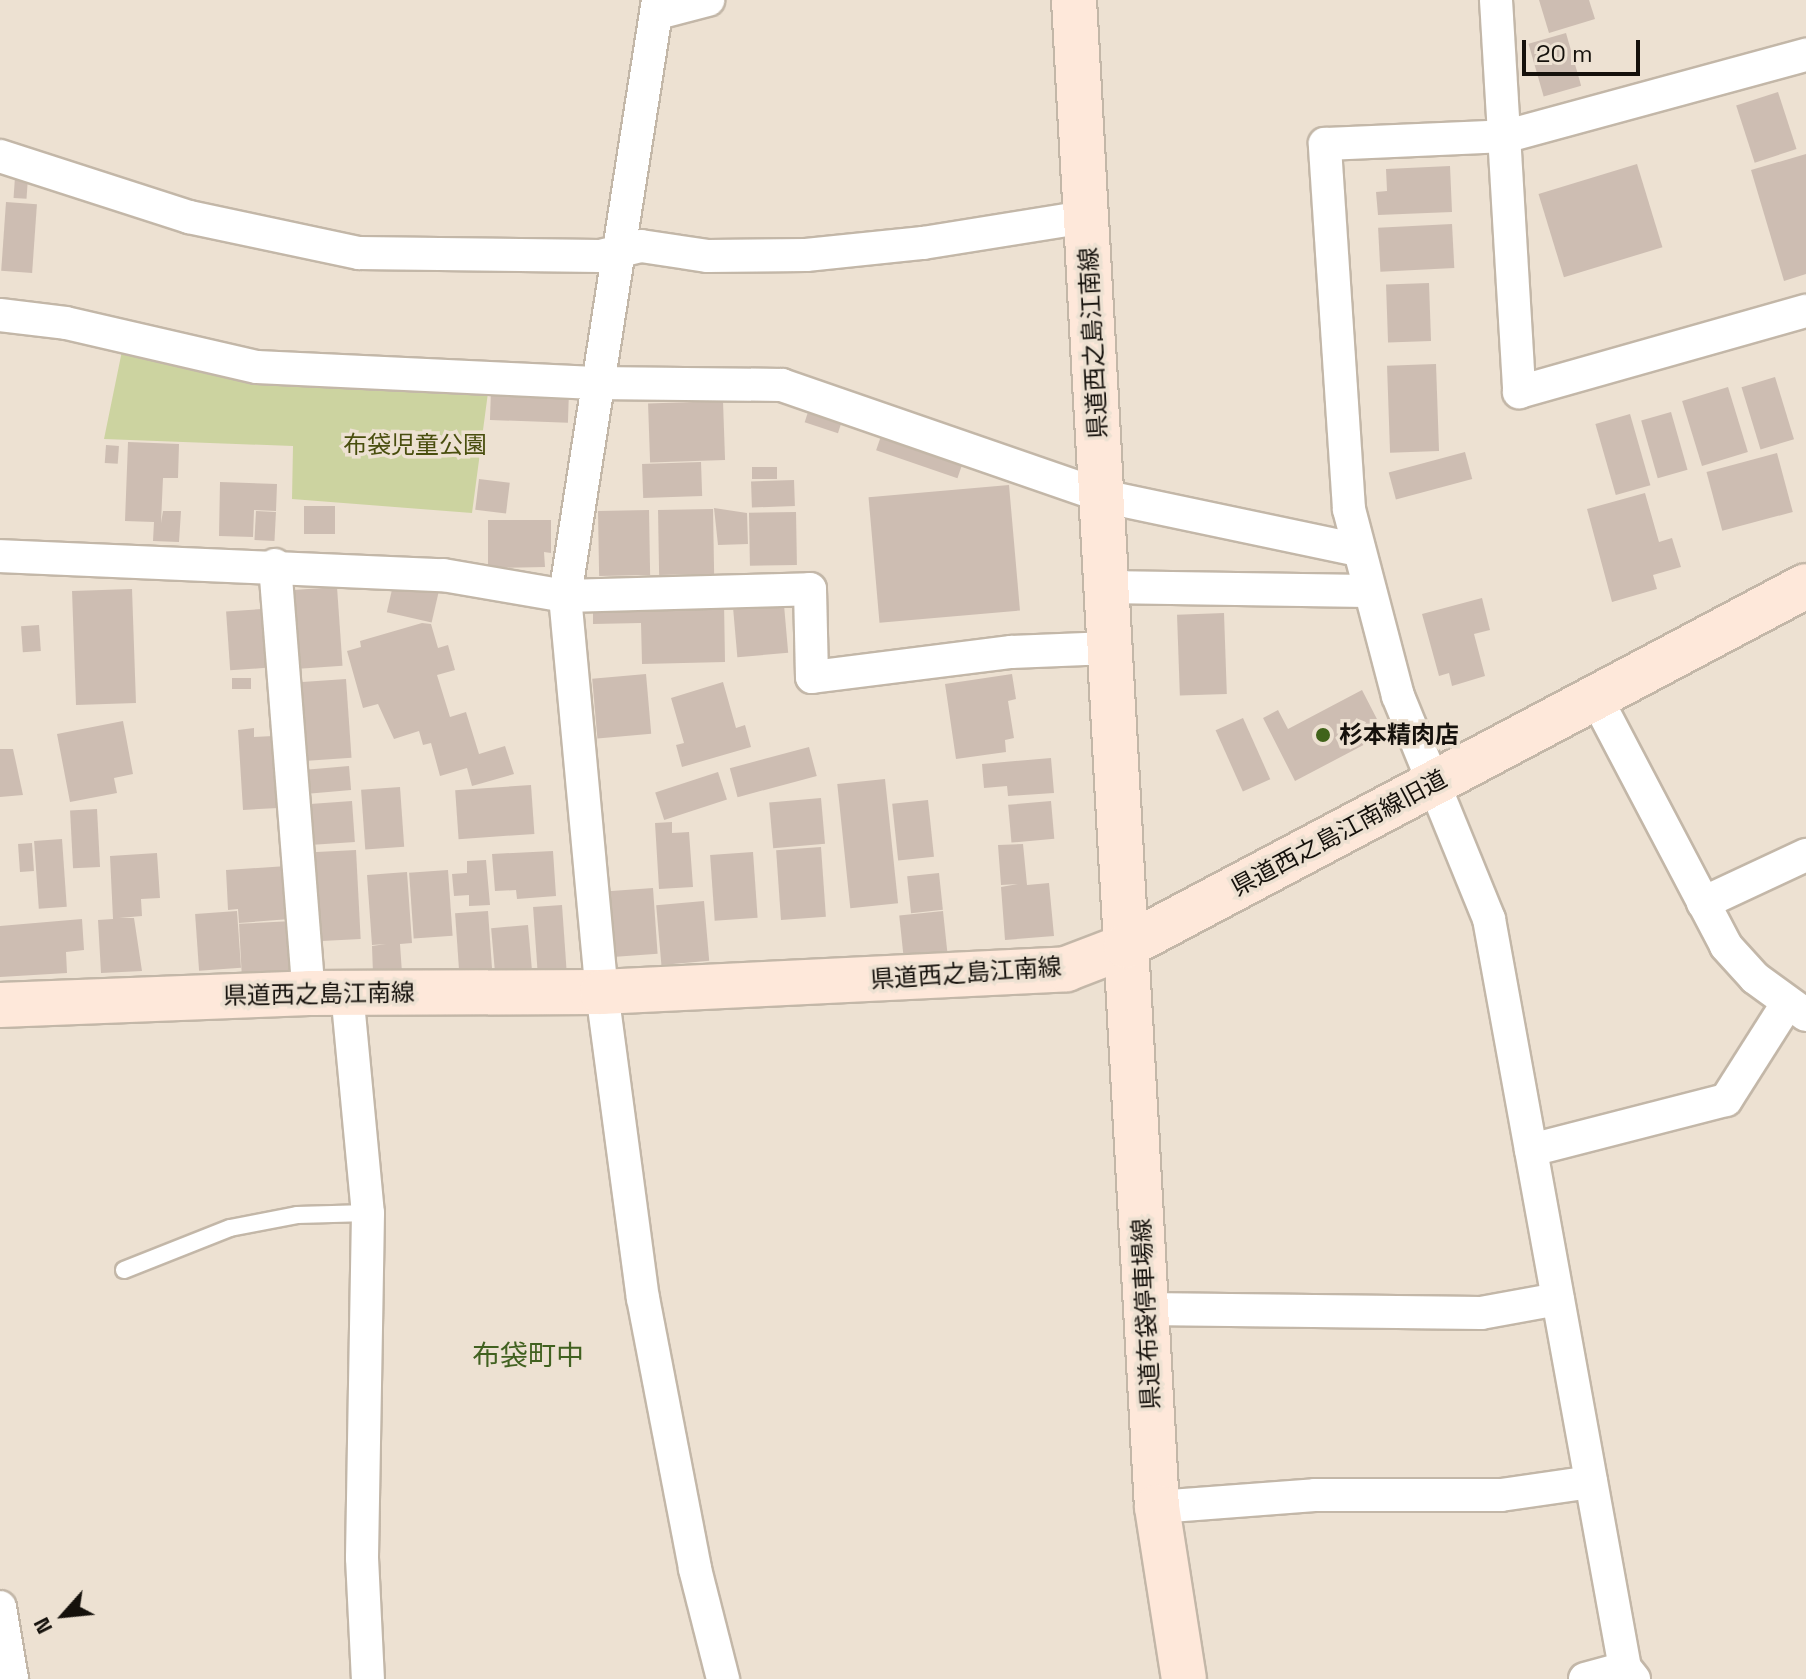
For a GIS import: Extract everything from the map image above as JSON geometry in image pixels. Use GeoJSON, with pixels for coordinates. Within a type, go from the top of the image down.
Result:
{"type":"FeatureCollection","features":[{"type":"Feature","properties":{"kind":"main road","name":"県道西之島江南線"},"geometry":{"type":"LineString","coordinates":[[0,1005],[328,993],[602,992],[1066,969],[1126,946],[1074,0]]}},
{"type":"Feature","properties":{"kind":"main road","name":"県道西之島江南線旧道"},"geometry":{"type":"LineString","coordinates":[[1126,946],[1806,586]]}},
{"type":"Feature","properties":{"kind":"main road","name":"県道布袋停車場線"},"geometry":{"type":"LineString","coordinates":[[1126,946],[1157,1507],[1184,1679]]}},
{"type":"Feature","properties":{"kind":"street"},"geometry":{"type":"LineString","coordinates":[[708,0],[658,6],[595,383],[565,596],[602,992],[656,1383],[723,1679]]}},
{"type":"Feature","properties":{"kind":"street"},"geometry":{"type":"LineString","coordinates":[[1496,0],[1507,136],[1519,392],[1806,311]]}},
{"type":"Feature","properties":{"kind":"street"},"geometry":{"type":"LineString","coordinates":[[1585,1679],[1630,1674],[1591,1482],[1489,919],[1437,781],[1398,696],[1358,550],[1343,469],[1325,144],[1507,136],[1806,55]]}},
{"type":"Feature","properties":{"kind":"street"},"geometry":{"type":"LineString","coordinates":[[0,156],[189,217],[359,253],[600,256],[641,246],[708,256],[806,255],[923,243],[1086,217]]}},
{"type":"Feature","properties":{"kind":"street"},"geometry":{"type":"LineString","coordinates":[[0,315],[66,323],[257,367],[595,383],[782,385],[1102,496],[1358,550]]}},
{"type":"Feature","properties":{"kind":"street"},"geometry":{"type":"LineString","coordinates":[[0,556],[275,565],[443,575],[565,596],[810,589],[812,677],[1011,652],[1110,648]]}},
{"type":"Feature","properties":{"kind":"street"},"geometry":{"type":"LineString","coordinates":[[275,565],[328,993],[368,1213],[362,1558],[368,1679]]}},
{"type":"Feature","properties":{"kind":"street"},"geometry":{"type":"LineString","coordinates":[[1106,587],[1367,591]]}},
{"type":"Feature","properties":{"kind":"street"},"geometry":{"type":"LineString","coordinates":[[1531,1150],[1726,1100],[1796,1009],[1726,946],[1595,696]]}},
{"type":"Feature","properties":{"kind":"street"},"geometry":{"type":"LineString","coordinates":[[1703,903],[1806,855]]}},
{"type":"Feature","properties":{"kind":"street"},"geometry":{"type":"LineString","coordinates":[[1146,1309],[1481,1313],[1558,1299]]}},
{"type":"Feature","properties":{"kind":"street"},"geometry":{"type":"LineString","coordinates":[[1157,1507],[1315,1495],[1501,1495],[1591,1482]]}},
{"type":"Feature","properties":{"kind":"street"},"geometry":{"type":"LineString","coordinates":[[0,1607],[12,1679]]}},
{"type":"Feature","properties":{"kind":"lane"},"geometry":{"type":"LineString","coordinates":[[124,1270],[230,1228],[297,1215],[368,1213]]}},
{"type":"Feature","properties":{"kind":"green space","name":"布袋児童公園"},"geometry":{"type":"Polygon","coordinates":[[[123,346],[489,385],[472,513],[292,499],[293,446],[104,439],[123,346]]]}},
{"type":"Feature","properties":{"kind":"building"},"geometry":{"type":"Polygon","coordinates":[[[1539,0],[1589,0],[1595,19],[1549,33],[1539,0]]]}},
{"type":"Feature","properties":{"kind":"building"},"geometry":{"type":"Polygon","coordinates":[[[1566,33],[1581,86],[1544,97],[1529,44],[1566,33]]]}},
{"type":"Feature","properties":{"kind":"building"},"geometry":{"type":"Polygon","coordinates":[[[1778,92],[1797,149],[1755,163],[1736,106],[1778,92]]]}},
{"type":"Feature","properties":{"kind":"building"},"geometry":{"type":"Polygon","coordinates":[[[1806,154],[1806,274],[1784,281],[1751,170],[1806,154]]]}},
{"type":"Feature","properties":{"kind":"building"},"geometry":{"type":"Polygon","coordinates":[[[1637,164],[1662,247],[1564,277],[1539,194],[1637,164]]]}},
{"type":"Feature","properties":{"kind":"building"},"geometry":{"type":"Polygon","coordinates":[[[1450,166],[1452,212],[1378,215],[1376,192],[1387,191],[1386,169],[1450,166]]]}},
{"type":"Feature","properties":{"kind":"building"},"geometry":{"type":"Polygon","coordinates":[[[15,177],[28,178],[27,199],[14,198],[15,177]]]}},
{"type":"Feature","properties":{"kind":"building"},"geometry":{"type":"Polygon","coordinates":[[[6,202],[37,204],[32,273],[1,271],[6,202]]]}},
{"type":"Feature","properties":{"kind":"building"},"geometry":{"type":"Polygon","coordinates":[[[1452,224],[1454,268],[1380,272],[1378,228],[1452,224]]]}},
{"type":"Feature","properties":{"kind":"building"},"geometry":{"type":"Polygon","coordinates":[[[1429,283],[1431,341],[1388,342],[1386,285],[1429,283]]]}},
{"type":"Feature","properties":{"kind":"building"},"geometry":{"type":"Polygon","coordinates":[[[1436,364],[1439,451],[1390,453],[1387,366],[1436,364]]]}},
{"type":"Feature","properties":{"kind":"building"},"geometry":{"type":"Polygon","coordinates":[[[1775,377],[1794,439],[1761,449],[1742,387],[1775,377]]]}},
{"type":"Feature","properties":{"kind":"building"},"geometry":{"type":"Polygon","coordinates":[[[1728,387],[1748,452],[1702,466],[1682,401],[1728,387]]]}},
{"type":"Feature","properties":{"kind":"building"},"geometry":{"type":"Polygon","coordinates":[[[491,390],[569,393],[568,423],[490,420],[491,390]]]}},
{"type":"Feature","properties":{"kind":"building"},"geometry":{"type":"Polygon","coordinates":[[[723,401],[725,460],[650,463],[648,404],[723,401]]]}},
{"type":"Feature","properties":{"kind":"building"},"geometry":{"type":"Polygon","coordinates":[[[809,409],[842,420],[838,433],[805,422],[809,409]]]}},
{"type":"Feature","properties":{"kind":"building"},"geometry":{"type":"Polygon","coordinates":[[[1671,412],[1688,470],[1658,478],[1641,421],[1671,412]]]}},
{"type":"Feature","properties":{"kind":"building"},"geometry":{"type":"Polygon","coordinates":[[[1630,414],[1650,485],[1616,495],[1595,424],[1630,414]]]}},
{"type":"Feature","properties":{"kind":"building"},"geometry":{"type":"Polygon","coordinates":[[[881,436],[962,464],[957,478],[876,450],[881,436]]]}},
{"type":"Feature","properties":{"kind":"building"},"geometry":{"type":"Polygon","coordinates":[[[128,442],[179,444],[178,478],[163,478],[161,523],[163,511],[181,511],[179,542],[153,541],[154,522],[125,521],[128,442]]]}},
{"type":"Feature","properties":{"kind":"building"},"geometry":{"type":"Polygon","coordinates":[[[106,445],[119,446],[118,464],[105,463],[106,445]]]}},
{"type":"Feature","properties":{"kind":"building"},"geometry":{"type":"Polygon","coordinates":[[[1465,452],[1472,479],[1396,499],[1389,472],[1465,452]]]}},
{"type":"Feature","properties":{"kind":"building"},"geometry":{"type":"Polygon","coordinates":[[[1777,453],[1793,512],[1722,531],[1706,472],[1777,453]]]}},
{"type":"Feature","properties":{"kind":"building"},"geometry":{"type":"Polygon","coordinates":[[[701,462],[702,496],[643,498],[642,464],[701,462]]]}},
{"type":"Feature","properties":{"kind":"building"},"geometry":{"type":"Polygon","coordinates":[[[752,467],[777,467],[777,479],[752,479],[752,467]]]}},
{"type":"Feature","properties":{"kind":"building"},"geometry":{"type":"Polygon","coordinates":[[[479,479],[510,483],[506,514],[475,510],[479,479]]]}},
{"type":"Feature","properties":{"kind":"building"},"geometry":{"type":"Polygon","coordinates":[[[794,480],[795,506],[752,507],[751,482],[794,480]]]}},
{"type":"Feature","properties":{"kind":"building"},"geometry":{"type":"Polygon","coordinates":[[[220,482],[277,484],[276,511],[254,510],[253,537],[219,536],[220,482]]]}},
{"type":"Feature","properties":{"kind":"building"},"geometry":{"type":"Polygon","coordinates":[[[1009,485],[1020,611],[880,623],[869,497],[1009,485]]]}},
{"type":"Feature","properties":{"kind":"building"},"geometry":{"type":"Polygon","coordinates":[[[1645,493],[1659,542],[1672,538],[1681,567],[1653,575],[1657,589],[1612,602],[1587,509],[1645,493]]]}},
{"type":"Feature","properties":{"kind":"building"},"geometry":{"type":"Polygon","coordinates":[[[304,506],[335,506],[335,534],[304,534],[304,506]]]}},
{"type":"Feature","properties":{"kind":"building"},"geometry":{"type":"Polygon","coordinates":[[[714,508],[747,513],[748,544],[718,545],[714,508]]]}},
{"type":"Feature","properties":{"kind":"building"},"geometry":{"type":"Polygon","coordinates":[[[713,509],[714,574],[659,575],[658,510],[713,509]]]}},
{"type":"Feature","properties":{"kind":"building"},"geometry":{"type":"Polygon","coordinates":[[[649,510],[650,575],[599,576],[598,511],[649,510]]]}},
{"type":"Feature","properties":{"kind":"building"},"geometry":{"type":"Polygon","coordinates":[[[256,511],[276,512],[274,541],[254,540],[256,511]]]}},
{"type":"Feature","properties":{"kind":"building"},"geometry":{"type":"Polygon","coordinates":[[[796,512],[797,565],[750,566],[749,513],[796,512]]]}},
{"type":"Feature","properties":{"kind":"building"},"geometry":{"type":"Polygon","coordinates":[[[488,520],[551,520],[551,553],[544,552],[545,567],[488,568],[488,520]]]}},
{"type":"Feature","properties":{"kind":"building"},"geometry":{"type":"Polygon","coordinates":[[[394,581],[439,591],[432,623],[387,612],[394,581]]]}},
{"type":"Feature","properties":{"kind":"building"},"geometry":{"type":"Polygon","coordinates":[[[337,587],[343,666],[292,669],[286,591],[337,587]]]}},
{"type":"Feature","properties":{"kind":"building"},"geometry":{"type":"Polygon","coordinates":[[[132,589],[136,703],[76,705],[72,591],[132,589]]]}},
{"type":"Feature","properties":{"kind":"building"},"geometry":{"type":"Polygon","coordinates":[[[1482,598],[1490,630],[1474,634],[1485,676],[1452,686],[1449,673],[1439,676],[1422,614],[1482,598]]]}},
{"type":"Feature","properties":{"kind":"building"},"geometry":{"type":"Polygon","coordinates":[[[724,602],[725,662],[642,664],[641,623],[593,624],[593,605],[724,602]]]}},
{"type":"Feature","properties":{"kind":"building"},"geometry":{"type":"Polygon","coordinates":[[[784,605],[788,653],[737,657],[733,609],[784,605]]]}},
{"type":"Feature","properties":{"kind":"building"},"geometry":{"type":"Polygon","coordinates":[[[262,609],[266,668],[230,670],[226,612],[262,609]]]}},
{"type":"Feature","properties":{"kind":"building"},"geometry":{"type":"Polygon","coordinates":[[[1224,613],[1227,694],[1180,696],[1177,615],[1224,613]]]}},
{"type":"Feature","properties":{"kind":"building"},"geometry":{"type":"Polygon","coordinates":[[[422,623],[431,624],[438,648],[448,645],[455,670],[437,675],[450,717],[466,712],[479,754],[505,746],[514,774],[472,786],[467,768],[440,776],[431,743],[423,745],[419,731],[394,739],[378,704],[363,708],[347,651],[361,647],[360,641],[422,623]]]}},
{"type":"Feature","properties":{"kind":"building"},"geometry":{"type":"Polygon","coordinates":[[[39,625],[41,651],[23,652],[21,626],[39,625]]]}},
{"type":"Feature","properties":{"kind":"building"},"geometry":{"type":"Polygon","coordinates":[[[646,674],[651,734],[597,738],[592,679],[646,674]]]}},
{"type":"Feature","properties":{"kind":"building"},"geometry":{"type":"Polygon","coordinates":[[[1012,674],[1016,699],[1008,701],[1014,738],[1005,740],[1006,752],[956,759],[945,684],[1012,674]]]}},
{"type":"Feature","properties":{"kind":"building"},"geometry":{"type":"Polygon","coordinates":[[[232,678],[251,678],[251,689],[232,689],[232,678]]]}},
{"type":"Feature","properties":{"kind":"building"},"geometry":{"type":"Polygon","coordinates":[[[346,679],[352,758],[301,761],[295,683],[346,679]]]}},
{"type":"Feature","properties":{"kind":"building"},"geometry":{"type":"Polygon","coordinates":[[[723,682],[736,728],[745,725],[751,747],[682,767],[676,745],[684,743],[671,698],[723,682]]]}},
{"type":"Feature","properties":{"kind":"building","name":"杉本精肉店"},"geometry":{"type":"Polygon","coordinates":[[[1362,690],[1379,723],[1373,740],[1295,781],[1263,718],[1278,710],[1288,729],[1362,690]]]}},
{"type":"Feature","properties":{"kind":"building"},"geometry":{"type":"Polygon","coordinates":[[[1243,718],[1270,779],[1243,791],[1216,730],[1243,718]]]}},
{"type":"Feature","properties":{"kind":"building"},"geometry":{"type":"Polygon","coordinates":[[[123,721],[133,774],[114,778],[117,793],[70,802],[57,734],[123,721]]]}},
{"type":"Feature","properties":{"kind":"building"},"geometry":{"type":"Polygon","coordinates":[[[254,728],[254,737],[273,736],[278,808],[243,810],[238,730],[254,728]]]}},
{"type":"Feature","properties":{"kind":"building"},"geometry":{"type":"Polygon","coordinates":[[[809,747],[817,776],[738,797],[730,768],[809,747]]]}},
{"type":"Feature","properties":{"kind":"building"},"geometry":{"type":"Polygon","coordinates":[[[0,749],[13,749],[23,795],[0,797],[0,749]]]}},
{"type":"Feature","properties":{"kind":"building"},"geometry":{"type":"Polygon","coordinates":[[[1051,758],[1054,793],[1008,796],[1007,786],[984,788],[982,764],[1051,758]]]}},
{"type":"Feature","properties":{"kind":"building"},"geometry":{"type":"Polygon","coordinates":[[[349,766],[351,790],[302,794],[300,770],[349,766]]]}},
{"type":"Feature","properties":{"kind":"building"},"geometry":{"type":"Polygon","coordinates":[[[718,772],[727,800],[664,820],[655,792],[718,772]]]}},
{"type":"Feature","properties":{"kind":"building"},"geometry":{"type":"Polygon","coordinates":[[[885,779],[898,903],[850,908],[837,784],[885,779]]]}},
{"type":"Feature","properties":{"kind":"building"},"geometry":{"type":"Polygon","coordinates":[[[531,785],[534,834],[459,839],[455,790],[531,785]]]}},
{"type":"Feature","properties":{"kind":"building"},"geometry":{"type":"Polygon","coordinates":[[[400,787],[404,847],[365,850],[361,790],[400,787]]]}},
{"type":"Feature","properties":{"kind":"building"},"geometry":{"type":"Polygon","coordinates":[[[821,798],[825,844],[773,848],[769,803],[821,798]]]}},
{"type":"Feature","properties":{"kind":"building"},"geometry":{"type":"Polygon","coordinates":[[[928,800],[934,857],[898,860],[892,804],[928,800]]]}},
{"type":"Feature","properties":{"kind":"building"},"geometry":{"type":"Polygon","coordinates":[[[352,801],[355,842],[306,845],[303,804],[352,801]]]}},
{"type":"Feature","properties":{"kind":"building"},"geometry":{"type":"Polygon","coordinates":[[[1051,801],[1054,839],[1011,843],[1008,805],[1051,801]]]}},
{"type":"Feature","properties":{"kind":"building"},"geometry":{"type":"Polygon","coordinates":[[[97,809],[100,867],[73,868],[70,810],[97,809]]]}},
{"type":"Feature","properties":{"kind":"building"},"geometry":{"type":"Polygon","coordinates":[[[672,822],[672,833],[689,832],[693,887],[659,889],[655,823],[672,822]]]}},
{"type":"Feature","properties":{"kind":"building"},"geometry":{"type":"Polygon","coordinates":[[[62,839],[67,907],[39,909],[34,841],[62,839]]]}},
{"type":"Feature","properties":{"kind":"building"},"geometry":{"type":"Polygon","coordinates":[[[32,843],[34,871],[20,872],[18,844],[32,843]]]}},
{"type":"Feature","properties":{"kind":"building"},"geometry":{"type":"Polygon","coordinates":[[[1023,844],[1027,885],[1049,883],[1054,936],[1005,940],[1001,887],[1018,884],[1001,885],[998,845],[1023,844]]]}},
{"type":"Feature","properties":{"kind":"building"},"geometry":{"type":"Polygon","coordinates":[[[821,847],[826,917],[781,920],[776,850],[821,847]]]}},
{"type":"Feature","properties":{"kind":"building"},"geometry":{"type":"Polygon","coordinates":[[[356,850],[361,939],[312,941],[307,853],[356,850]]]}},
{"type":"Feature","properties":{"kind":"building"},"geometry":{"type":"Polygon","coordinates":[[[553,851],[556,896],[517,899],[516,890],[495,891],[492,854],[553,851]]]}},
{"type":"Feature","properties":{"kind":"building"},"geometry":{"type":"Polygon","coordinates":[[[753,852],[758,918],[715,921],[710,855],[753,852]]]}},
{"type":"Feature","properties":{"kind":"building"},"geometry":{"type":"Polygon","coordinates":[[[157,853],[160,898],[141,899],[142,916],[119,918],[134,918],[142,971],[101,973],[98,920],[113,919],[110,856],[157,853]]]}},
{"type":"Feature","properties":{"kind":"building"},"geometry":{"type":"Polygon","coordinates":[[[486,860],[490,905],[469,906],[469,895],[454,896],[452,874],[467,873],[467,861],[486,860]]]}},
{"type":"Feature","properties":{"kind":"building"},"geometry":{"type":"Polygon","coordinates":[[[287,866],[290,919],[239,923],[238,909],[228,910],[226,870],[287,866]]]}},
{"type":"Feature","properties":{"kind":"building"},"geometry":{"type":"Polygon","coordinates":[[[448,870],[453,936],[414,939],[409,873],[448,870]]]}},
{"type":"Feature","properties":{"kind":"building"},"geometry":{"type":"Polygon","coordinates":[[[407,872],[412,943],[400,944],[402,973],[373,974],[372,946],[386,944],[372,945],[367,875],[407,872]]]}},
{"type":"Feature","properties":{"kind":"building"},"geometry":{"type":"Polygon","coordinates":[[[939,873],[943,910],[911,913],[907,876],[939,873]]]}},
{"type":"Feature","properties":{"kind":"building"},"geometry":{"type":"Polygon","coordinates":[[[653,888],[658,954],[613,957],[608,891],[653,888]]]}},
{"type":"Feature","properties":{"kind":"building"},"geometry":{"type":"Polygon","coordinates":[[[704,901],[709,961],[661,965],[656,905],[704,901]]]}},
{"type":"Feature","properties":{"kind":"building"},"geometry":{"type":"Polygon","coordinates":[[[562,905],[567,971],[538,973],[533,907],[562,905]]]}},
{"type":"Feature","properties":{"kind":"building"},"geometry":{"type":"Polygon","coordinates":[[[237,911],[241,968],[199,971],[195,914],[237,911]]]}},
{"type":"Feature","properties":{"kind":"building"},"geometry":{"type":"Polygon","coordinates":[[[488,911],[492,974],[459,976],[455,913],[488,911]]]}},
{"type":"Feature","properties":{"kind":"building"},"geometry":{"type":"Polygon","coordinates":[[[943,911],[947,952],[904,956],[899,916],[943,911]]]}},
{"type":"Feature","properties":{"kind":"building"},"geometry":{"type":"Polygon","coordinates":[[[82,919],[84,950],[66,952],[67,973],[0,977],[0,926],[82,919]]]}},
{"type":"Feature","properties":{"kind":"building"},"geometry":{"type":"Polygon","coordinates":[[[293,921],[296,974],[242,977],[239,924],[293,921]]]}},
{"type":"Feature","properties":{"kind":"building"},"geometry":{"type":"Polygon","coordinates":[[[528,925],[532,974],[495,977],[491,928],[528,925]]]}},
{"type":"Feature","properties":{"kind":"place","name":"杉本精肉店"},"geometry":{"type":"Point","coordinates":[1323,735]}},
{"type":"Feature","properties":{"kind":"district","name":"布袋町中"},"geometry":{"type":"Point","coordinates":[528,1355]}}]}
